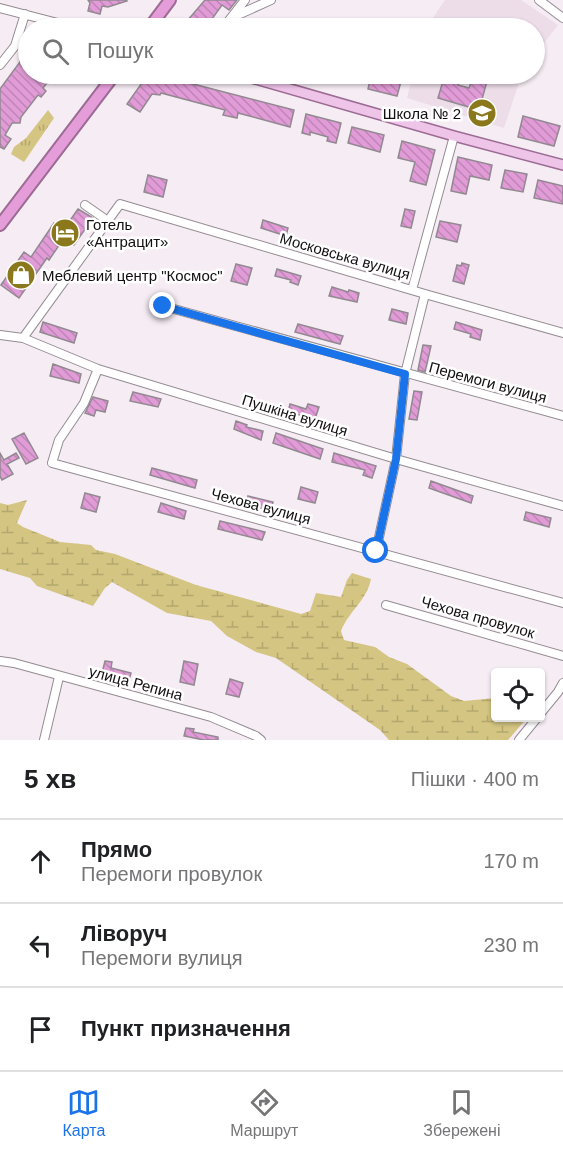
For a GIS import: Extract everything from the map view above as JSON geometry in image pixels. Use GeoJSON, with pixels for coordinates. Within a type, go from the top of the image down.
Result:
{"type":"FeatureCollection","features":[{"type":"Feature","properties":{"kind":"highway"},"geometry":{"type":"LineString","coordinates":[[156,18],[170,0]]}},
{"type":"Feature","properties":{"kind":"highway"},"geometry":{"type":"LineString","coordinates":[[0,225],[107,84]]}},
{"type":"Feature","properties":{"kind":"main road"},"geometry":{"type":"LineString","coordinates":[[273,84],[563,165]]}},
{"type":"Feature","properties":{"kind":"street"},"geometry":{"type":"LineString","coordinates":[[231,18],[245,0]]}},
{"type":"Feature","properties":{"kind":"street"},"geometry":{"type":"LineString","coordinates":[[231,18],[272,0]]}},
{"type":"Feature","properties":{"kind":"street"},"geometry":{"type":"LineString","coordinates":[[539,0],[563,18]]}},
{"type":"Feature","properties":{"kind":"street"},"geometry":{"type":"LineString","coordinates":[[0,8],[40,18]]}},
{"type":"Feature","properties":{"kind":"street"},"geometry":{"type":"LineString","coordinates":[[24,18],[25,14]]}},
{"type":"Feature","properties":{"kind":"street"},"geometry":{"type":"LineString","coordinates":[[0,65],[15,46],[18,36]]}},
{"type":"Feature","properties":{"kind":"street"},"geometry":{"type":"LineString","coordinates":[[412,290],[454,136]]}},
{"type":"Feature","properties":{"kind":"street","name":"Московська вулиця"},"geometry":{"type":"LineString","coordinates":[[108,221],[120,204],[563,333]]}},
{"type":"Feature","properties":{"kind":"street"},"geometry":{"type":"LineString","coordinates":[[23,338],[108,221],[85,205]]}},
{"type":"Feature","properties":{"kind":"street"},"geometry":{"type":"LineString","coordinates":[[376,551],[396,459],[405,374],[425,294]]}},
{"type":"Feature","properties":{"kind":"street","name":"Перемоги вулиця"},"geometry":{"type":"LineString","coordinates":[[163,306],[563,416]]}},
{"type":"Feature","properties":{"kind":"street","name":"Пушкіна вулиця"},"geometry":{"type":"LineString","coordinates":[[0,335],[23,338],[98,369],[396,459],[563,506]]}},
{"type":"Feature","properties":{"kind":"street","name":"Чехова вулиця"},"geometry":{"type":"LineString","coordinates":[[98,369],[84,403],[59,440],[52,463],[563,603]]}},
{"type":"Feature","properties":{"kind":"street","name":"Чехова провулок"},"geometry":{"type":"LineString","coordinates":[[386,605],[563,656]]}},
{"type":"Feature","properties":{"kind":"street","name":"улица Репина"},"geometry":{"type":"LineString","coordinates":[[0,661],[211,717],[261,740]]}},
{"type":"Feature","properties":{"kind":"street"},"geometry":{"type":"LineString","coordinates":[[44,740],[59,677]]}},
{"type":"Feature","properties":{"kind":"street"},"geometry":{"type":"LineString","coordinates":[[545,708],[563,683]]}},
{"type":"Feature","properties":{"kind":"street"},"geometry":{"type":"LineString","coordinates":[[519,740],[533,722]]}},
{"type":"Feature","properties":{"kind":"shaded area"},"geometry":{"type":"Polygon","coordinates":[[[445,0],[521,0],[558,25],[545,42],[545,18],[433,18],[445,0]]]}},
{"type":"Feature","properties":{"kind":"shaded area","name":"Школа № 2"},"geometry":{"type":"Polygon","coordinates":[[[410,84],[519,84],[504,128],[407,98],[410,84]]]}},
{"type":"Feature","properties":{"kind":"green space"},"geometry":{"type":"Polygon","coordinates":[[[48,110],[54,118],[24,162],[11,154],[14,147],[26,138],[48,110]]]}},
{"type":"Feature","properties":{"kind":"green space"},"geometry":{"type":"Polygon","coordinates":[[[27,500],[17,523],[60,542],[91,545],[96,550],[115,554],[196,585],[301,614],[310,611],[316,593],[341,597],[352,573],[371,579],[366,593],[348,617],[341,631],[344,640],[375,647],[389,657],[407,664],[451,696],[464,701],[491,698],[491,722],[524,722],[508,740],[389,740],[380,730],[276,658],[256,652],[227,636],[211,621],[167,613],[112,582],[93,606],[37,586],[30,578],[0,569],[0,503],[8,505],[27,500]]]}},
{"type":"Feature","properties":{"kind":"building"},"geometry":{"type":"Polygon","coordinates":[[[88,0],[127,1],[108,7],[102,6],[100,14],[88,11],[90,3],[88,0]]]}},
{"type":"Feature","properties":{"kind":"building"},"geometry":{"type":"Polygon","coordinates":[[[205,0],[237,0],[229,10],[222,5],[213,18],[190,18],[205,0]]]}},
{"type":"Feature","properties":{"kind":"building"},"geometry":{"type":"Polygon","coordinates":[[[18,65],[18,84],[46,84],[43,88],[46,91],[41,97],[38,95],[21,117],[20,123],[12,123],[5,135],[11,139],[4,149],[0,147],[0,89],[18,65]]]}},
{"type":"Feature","properties":{"kind":"building"},"geometry":{"type":"Polygon","coordinates":[[[141,84],[192,84],[294,110],[290,127],[238,113],[237,118],[223,115],[225,110],[161,93],[160,95],[152,94],[140,112],[127,104],[141,84]]]}},
{"type":"Feature","properties":{"kind":"building"},"geometry":{"type":"Polygon","coordinates":[[[369,84],[400,84],[397,96],[368,89],[369,84]]]}},
{"type":"Feature","properties":{"kind":"building"},"geometry":{"type":"Polygon","coordinates":[[[442,84],[458,84],[469,88],[470,84],[486,84],[479,110],[438,98],[442,84]]]}},
{"type":"Feature","properties":{"kind":"building"},"geometry":{"type":"Polygon","coordinates":[[[306,114],[341,123],[336,143],[327,141],[328,137],[310,132],[310,135],[302,133],[306,114]]]}},
{"type":"Feature","properties":{"kind":"building"},"geometry":{"type":"Polygon","coordinates":[[[523,116],[560,126],[554,146],[518,137],[523,116]]]}},
{"type":"Feature","properties":{"kind":"building"},"geometry":{"type":"Polygon","coordinates":[[[352,127],[384,135],[380,152],[348,143],[352,127]]]}},
{"type":"Feature","properties":{"kind":"building"},"geometry":{"type":"Polygon","coordinates":[[[402,141],[435,150],[426,185],[410,181],[415,162],[398,158],[402,141]]]}},
{"type":"Feature","properties":{"kind":"building"},"geometry":{"type":"Polygon","coordinates":[[[458,157],[492,165],[489,180],[470,176],[466,194],[451,191],[458,157]]]}},
{"type":"Feature","properties":{"kind":"building"},"geometry":{"type":"Polygon","coordinates":[[[505,170],[527,174],[523,192],[501,188],[505,170]]]}},
{"type":"Feature","properties":{"kind":"building"},"geometry":{"type":"Polygon","coordinates":[[[148,175],[167,180],[163,197],[144,192],[148,175]]]}},
{"type":"Feature","properties":{"kind":"building"},"geometry":{"type":"Polygon","coordinates":[[[538,180],[563,186],[563,204],[534,198],[538,180]]]}},
{"type":"Feature","properties":{"kind":"building"},"geometry":{"type":"Polygon","coordinates":[[[78,209],[93,218],[74,245],[64,238],[19,298],[1,285],[24,252],[31,257],[54,223],[64,229],[78,209]]]}},
{"type":"Feature","properties":{"kind":"building"},"geometry":{"type":"Polygon","coordinates":[[[405,209],[415,211],[411,228],[401,226],[405,209]]]}},
{"type":"Feature","properties":{"kind":"building"},"geometry":{"type":"Polygon","coordinates":[[[263,220],[288,228],[286,236],[261,228],[263,220]]]}},
{"type":"Feature","properties":{"kind":"building"},"geometry":{"type":"Polygon","coordinates":[[[440,221],[461,225],[457,242],[436,237],[440,221]]]}},
{"type":"Feature","properties":{"kind":"building"},"geometry":{"type":"Polygon","coordinates":[[[462,263],[469,265],[464,284],[453,281],[457,265],[461,266],[462,263]]]}},
{"type":"Feature","properties":{"kind":"building"},"geometry":{"type":"Polygon","coordinates":[[[236,264],[252,268],[247,285],[231,281],[236,264]]]}},
{"type":"Feature","properties":{"kind":"building"},"geometry":{"type":"Polygon","coordinates":[[[277,269],[301,276],[298,285],[290,282],[291,280],[275,276],[277,269]]]}},
{"type":"Feature","properties":{"kind":"building"},"geometry":{"type":"Polygon","coordinates":[[[332,287],[359,293],[357,302],[329,296],[332,287]]]}},
{"type":"Feature","properties":{"kind":"building"},"geometry":{"type":"Polygon","coordinates":[[[392,309],[408,313],[406,324],[389,320],[392,309]]]}},
{"type":"Feature","properties":{"kind":"building"},"geometry":{"type":"Polygon","coordinates":[[[43,322],[77,333],[74,343],[40,332],[43,322]]]}},
{"type":"Feature","properties":{"kind":"building"},"geometry":{"type":"Polygon","coordinates":[[[456,322],[482,330],[480,340],[470,337],[471,334],[454,329],[456,322]]]}},
{"type":"Feature","properties":{"kind":"building"},"geometry":{"type":"Polygon","coordinates":[[[298,324],[343,336],[340,344],[295,332],[298,324]]]}},
{"type":"Feature","properties":{"kind":"building"},"geometry":{"type":"Polygon","coordinates":[[[423,345],[431,346],[425,372],[418,370],[423,345]]]}},
{"type":"Feature","properties":{"kind":"building"},"geometry":{"type":"Polygon","coordinates":[[[53,364],[81,374],[79,383],[50,376],[53,364]]]}},
{"type":"Feature","properties":{"kind":"building"},"geometry":{"type":"Polygon","coordinates":[[[414,391],[422,392],[417,420],[409,419],[414,391]]]}},
{"type":"Feature","properties":{"kind":"building"},"geometry":{"type":"Polygon","coordinates":[[[133,392],[161,399],[158,407],[130,401],[133,392]]]}},
{"type":"Feature","properties":{"kind":"building"},"geometry":{"type":"Polygon","coordinates":[[[93,397],[108,401],[105,412],[96,410],[94,416],[85,413],[93,397]]]}},
{"type":"Feature","properties":{"kind":"building"},"geometry":{"type":"Polygon","coordinates":[[[290,404],[306,409],[308,404],[319,407],[315,419],[288,412],[290,404]]]}},
{"type":"Feature","properties":{"kind":"building"},"geometry":{"type":"Polygon","coordinates":[[[236,421],[247,425],[246,427],[263,431],[261,440],[234,429],[236,421]]]}},
{"type":"Feature","properties":{"kind":"building"},"geometry":{"type":"Polygon","coordinates":[[[24,433],[38,458],[26,464],[12,439],[24,433]]]}},
{"type":"Feature","properties":{"kind":"building"},"geometry":{"type":"Polygon","coordinates":[[[276,433],[323,449],[320,459],[273,443],[276,433]]]}},
{"type":"Feature","properties":{"kind":"building"},"geometry":{"type":"Polygon","coordinates":[[[0,453],[4,460],[16,453],[19,458],[7,464],[13,474],[2,480],[0,476],[0,453]]]}},
{"type":"Feature","properties":{"kind":"building"},"geometry":{"type":"Polygon","coordinates":[[[334,453],[376,466],[372,478],[363,475],[365,470],[332,462],[334,453]]]}},
{"type":"Feature","properties":{"kind":"building"},"geometry":{"type":"Polygon","coordinates":[[[152,468],[197,480],[195,488],[150,475],[152,468]]]}},
{"type":"Feature","properties":{"kind":"building"},"geometry":{"type":"Polygon","coordinates":[[[431,481],[473,496],[471,503],[429,488],[431,481]]]}},
{"type":"Feature","properties":{"kind":"building"},"geometry":{"type":"Polygon","coordinates":[[[301,487],[318,492],[315,503],[298,499],[301,487]]]}},
{"type":"Feature","properties":{"kind":"building"},"geometry":{"type":"Polygon","coordinates":[[[85,493],[100,497],[96,512],[81,508],[85,493]]]}},
{"type":"Feature","properties":{"kind":"building"},"geometry":{"type":"Polygon","coordinates":[[[248,496],[273,502],[271,511],[246,504],[248,496]]]}},
{"type":"Feature","properties":{"kind":"building"},"geometry":{"type":"Polygon","coordinates":[[[161,503],[186,511],[184,519],[158,512],[161,503]]]}},
{"type":"Feature","properties":{"kind":"building"},"geometry":{"type":"Polygon","coordinates":[[[526,512],[551,518],[549,527],[524,520],[526,512]]]}},
{"type":"Feature","properties":{"kind":"building"},"geometry":{"type":"Polygon","coordinates":[[[220,521],[265,532],[262,540],[218,529],[220,521]]]}},
{"type":"Feature","properties":{"kind":"building"},"geometry":{"type":"Polygon","coordinates":[[[105,661],[112,662],[111,668],[131,673],[129,680],[102,673],[105,661]]]}},
{"type":"Feature","properties":{"kind":"building"},"geometry":{"type":"Polygon","coordinates":[[[184,661],[198,664],[194,685],[180,682],[184,661]]]}},
{"type":"Feature","properties":{"kind":"building"},"geometry":{"type":"Polygon","coordinates":[[[230,679],[243,683],[239,697],[226,694],[230,679]]]}},
{"type":"Feature","properties":{"kind":"building"},"geometry":{"type":"Polygon","coordinates":[[[186,728],[194,729],[193,732],[218,737],[218,740],[184,736],[186,728]]]}},
{"type":"Feature","properties":{"kind":"place","name":"Школа № 2"},"geometry":{"type":"Point","coordinates":[482,113]}},
{"type":"Feature","properties":{"kind":"place","name":"Готель «Антрацит»"},"geometry":{"type":"Point","coordinates":[65,233]}},
{"type":"Feature","properties":{"kind":"place","name":"Меблевий центр \"Космос\""},"geometry":{"type":"Point","coordinates":[21,275]}},
{"type":"Feature","properties":{"kind":"route"},"geometry":{"type":"LineString","coordinates":[[163,306],[405,374],[396,459],[376,551]]}}]}
